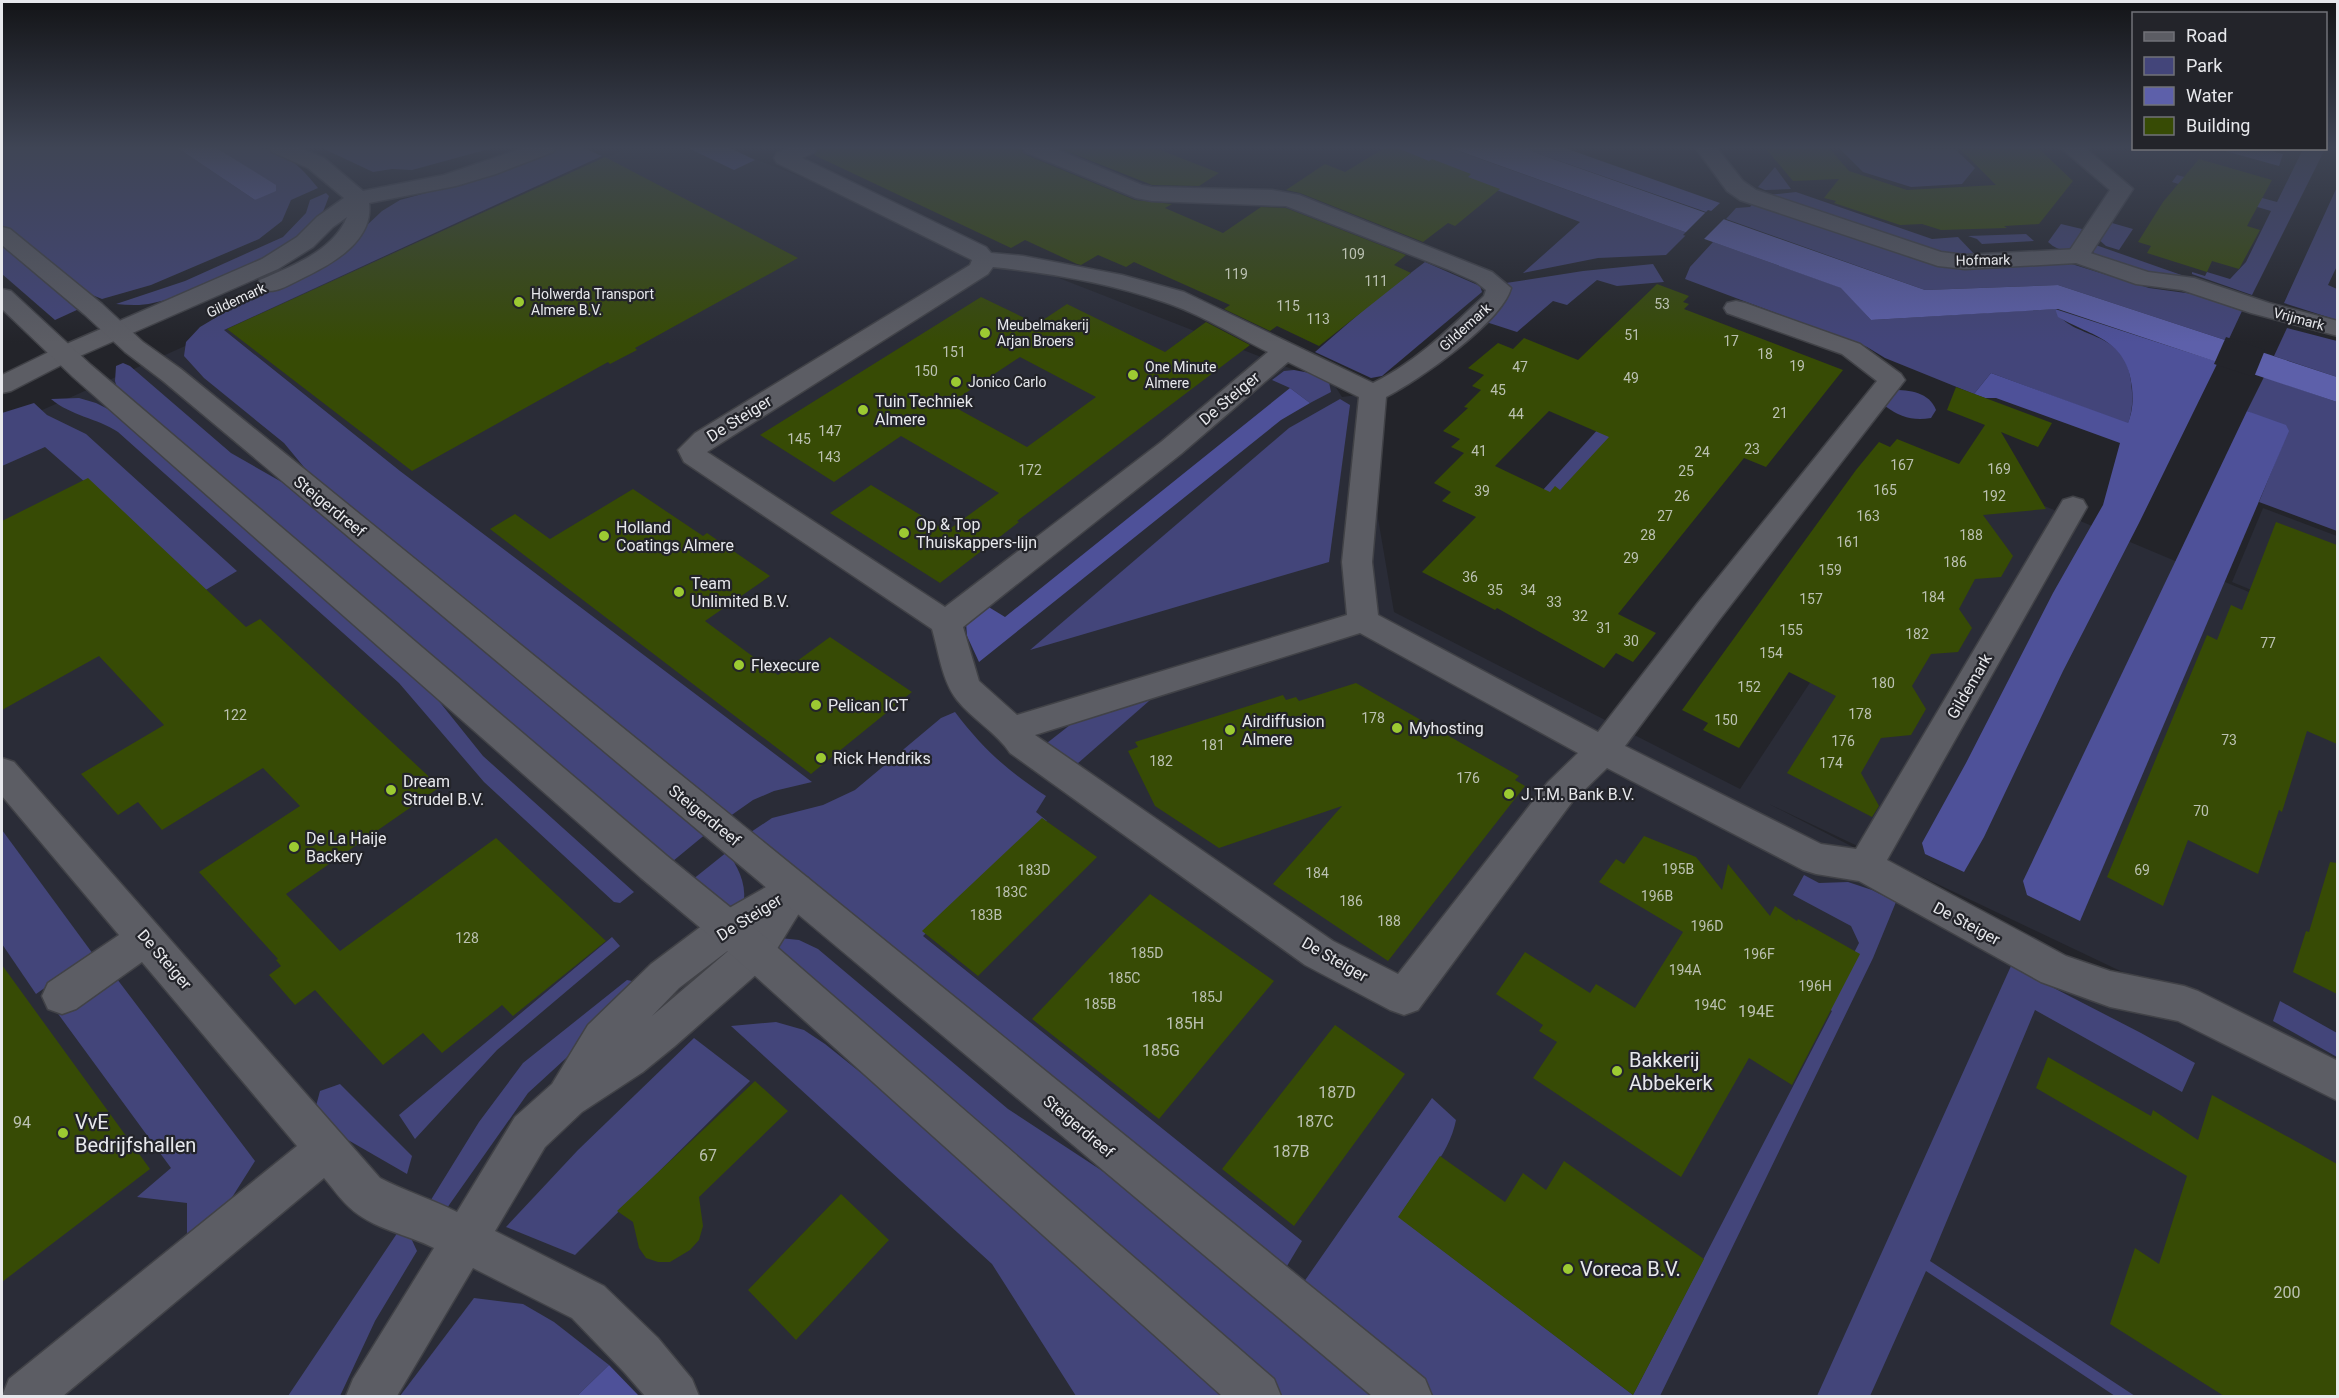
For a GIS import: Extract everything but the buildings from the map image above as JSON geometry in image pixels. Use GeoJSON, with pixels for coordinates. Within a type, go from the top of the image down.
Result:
{"type":"FeatureCollection","features":[{"type":"Feature","properties":{"kind":"street","name":"Gildemark"},"geometry":{"type":"LineString","coordinates":[[73,363],[126,339],[314,264],[353,230],[359,212]]}},
{"type":"Feature","properties":{"kind":"street"},"geometry":{"type":"LineString","coordinates":[[896,212],[978,252],[984,259],[1023,263],[1151,288],[1175,297],[1373,393],[1357,562],[1363,621],[1014,729]]}},
{"type":"Feature","properties":{"kind":"street","name":"Gildemark"},"geometry":{"type":"LineString","coordinates":[[1322,212],[1455,264],[1484,277],[1499,288],[1496,299],[1427,361],[1396,383],[1373,393]]}},
{"type":"Feature","properties":{"kind":"street","name":"Hofmark"},"geometry":{"type":"LineString","coordinates":[[1799,212],[1938,259],[1965,262],[2078,256],[2145,279],[2185,283],[2260,308]]}},
{"type":"Feature","properties":{"kind":"street"},"geometry":{"type":"LineString","coordinates":[[2078,256],[2107,212]]}},
{"type":"Feature","properties":{"kind":"street","name":"Steigerdreef"},"geometry":{"type":"LineString","coordinates":[[2,234],[126,339],[795,889],[1085,1132],[1408,1396]]}},
{"type":"Feature","properties":{"kind":"street","name":"De Steiger"},"geometry":{"type":"LineString","coordinates":[[984,259],[980,268],[715,433],[692,450],[694,456],[742,489],[946,623],[965,687],[994,715],[1014,729],[1022,744],[1319,953],[1404,997],[1560,792],[1603,750]]}},
{"type":"Feature","properties":{"kind":"street"},"geometry":{"type":"LineString","coordinates":[[2,296],[73,363],[740,940],[1257,1396]]}},
{"type":"Feature","properties":{"kind":"street"},"geometry":{"type":"LineString","coordinates":[[1603,750],[1708,612],[1892,380],[1851,349],[1736,308]]}},
{"type":"Feature","properties":{"kind":"street","name":"Vrijmark"},"geometry":{"type":"LineString","coordinates":[[2260,308],[2337,329]]}},
{"type":"Feature","properties":{"kind":"street","name":"De Steiger"},"geometry":{"type":"LineString","coordinates":[[946,623],[1171,448],[1285,351]]}},
{"type":"Feature","properties":{"kind":"street"},"geometry":{"type":"LineString","coordinates":[[2,385],[73,363]]}},
{"type":"Feature","properties":{"kind":"street"},"geometry":{"type":"LineString","coordinates":[[2,404],[73,363]]}},
{"type":"Feature","properties":{"kind":"street","name":"Gildemark"},"geometry":{"type":"LineString","coordinates":[[1865,866],[2073,507]]}},
{"type":"Feature","properties":{"kind":"street","name":"De Steiger"},"geometry":{"type":"LineString","coordinates":[[1363,621],[1603,750],[1816,859],[1865,866],[2055,970],[2110,989],[2184,1004],[2337,1082]]}},
{"type":"Feature","properties":{"kind":"street","name":"De Steiger"},"geometry":{"type":"LineString","coordinates":[[2,771],[365,1193],[399,1212],[420,1217],[588,1302],[641,1355],[675,1396]]}},
{"type":"Feature","properties":{"kind":"street","name":"De Steiger"},"geometry":{"type":"LineString","coordinates":[[370,1396],[462,1240],[530,1132],[567,1098],[629,1058],[740,940],[795,889]]}},
{"type":"Feature","properties":{"kind":"street"},"geometry":{"type":"LineString","coordinates":[[62,996],[146,938]]}},
{"type":"Feature","properties":{"kind":"street"},"geometry":{"type":"LineString","coordinates":[[26,1396],[327,1148]]}},
{"type":"Feature","properties":{"kind":"shaded area"},"geometry":{"type":"Polygon","coordinates":[[[484,212],[891,212],[1335,386],[1342,397],[1357,395],[1394,612],[1740,789],[1952,467],[2337,629],[2337,1074],[1769,804],[2337,1095],[2337,1396],[2,1396],[2,428],[484,212]]]}},
{"type":"Feature","properties":{"kind":"shaded area"},"geometry":{"type":"Polygon","coordinates":[[[2055,309],[2218,362],[2063,671],[1984,837],[1964,872],[1925,854],[1922,843],[1966,763],[2053,593],[2103,505],[2120,443],[1996,398],[1985,398],[1974,394],[1991,373],[2128,423],[2132,410],[2129,371],[2116,349],[2095,335],[2058,317],[2055,309]]]}},
{"type":"Feature","properties":{"kind":"shaded area"},"geometry":{"type":"Polygon","coordinates":[[[1290,388],[1310,403],[1281,420],[979,662],[967,636],[966,622],[987,606],[1005,617],[1290,388]]]}},
{"type":"Feature","properties":{"kind":"shaded area"},"geometry":{"type":"Polygon","coordinates":[[[2247,411],[2286,425],[2289,431],[2080,921],[2027,895],[2023,881],[2247,411]]]}},
{"type":"Feature","properties":{"kind":"shaded area"},"geometry":{"type":"Polygon","coordinates":[[[2263,508],[2337,536],[2337,625],[2232,582],[2263,508]]]}},
{"type":"Feature","properties":{"kind":"shaded area"},"geometry":{"type":"Polygon","coordinates":[[[609,1365],[639,1396],[577,1396],[609,1365]]]}},
{"type":"Feature","properties":{"kind":"green space"},"geometry":{"type":"Polygon","coordinates":[[[2,212],[286,212],[282,221],[259,239],[151,285],[102,299],[80,290],[2,228],[2,212]]]}},
{"type":"Feature","properties":{"kind":"green space"},"geometry":{"type":"Polygon","coordinates":[[[323,212],[312,229],[300,239],[260,262],[169,299],[144,305],[116,304],[185,281],[283,237],[306,213],[323,212]]]}},
{"type":"Feature","properties":{"kind":"green space"},"geometry":{"type":"Polygon","coordinates":[[[381,212],[480,212],[224,330],[400,471],[812,782],[774,791],[753,800],[726,819],[327,495],[284,443],[204,378],[184,356],[186,342],[200,327],[247,299],[307,273],[381,212]]]}},
{"type":"Feature","properties":{"kind":"green space"},"geometry":{"type":"Polygon","coordinates":[[[1555,212],[1630,212],[1688,233],[1666,255],[1598,258],[1523,273],[1580,222],[1555,212]]]}},
{"type":"Feature","properties":{"kind":"green space"},"geometry":{"type":"Polygon","coordinates":[[[1732,212],[1784,212],[1946,268],[2062,261],[2149,288],[2193,294],[2242,311],[2228,341],[2058,285],[1925,290],[1726,219],[1732,212]]]}},
{"type":"Feature","properties":{"kind":"green space"},"geometry":{"type":"Polygon","coordinates":[[[1820,212],[1855,212],[1932,239],[1958,237],[1976,256],[1949,255],[1820,212]]]}},
{"type":"Feature","properties":{"kind":"green space"},"geometry":{"type":"Polygon","coordinates":[[[2270,212],[2293,212],[2252,295],[2192,274],[2192,272],[2205,276],[2207,272],[2230,279],[2246,262],[2270,212]]]}},
{"type":"Feature","properties":{"kind":"green space"},"geometry":{"type":"Polygon","coordinates":[[[2325,212],[2337,212],[2337,266],[2328,285],[2337,289],[2337,320],[2284,303],[2325,212]]]}},
{"type":"Feature","properties":{"kind":"green space"},"geometry":{"type":"Polygon","coordinates":[[[2112,223],[2133,229],[2119,250],[2106,246],[2098,239],[2112,223]]]}},
{"type":"Feature","properties":{"kind":"green space"},"geometry":{"type":"Polygon","coordinates":[[[2061,224],[2082,229],[2072,249],[2059,249],[2048,242],[2061,224]]]}},
{"type":"Feature","properties":{"kind":"green space"},"geometry":{"type":"Polygon","coordinates":[[[2026,234],[2034,241],[1982,244],[1977,239],[1968,236],[2026,234]]]}},
{"type":"Feature","properties":{"kind":"green space"},"geometry":{"type":"Polygon","coordinates":[[[1713,242],[1842,288],[1871,320],[2055,309],[2062,319],[2072,326],[2109,343],[2127,364],[2132,393],[2128,424],[1991,373],[1974,394],[1885,358],[1867,347],[1685,279],[1690,267],[1713,242]]]}},
{"type":"Feature","properties":{"kind":"green space"},"geometry":{"type":"Polygon","coordinates":[[[2093,244],[2187,278],[2152,276],[2097,256],[2093,252],[2093,244]]]}},
{"type":"Feature","properties":{"kind":"green space"},"geometry":{"type":"Polygon","coordinates":[[[2,245],[79,309],[55,320],[2,274],[2,245]]]}},
{"type":"Feature","properties":{"kind":"green space"},"geometry":{"type":"Polygon","coordinates":[[[1425,262],[1480,286],[1482,292],[1382,376],[1371,378],[1315,352],[1374,301],[1425,262]]]}},
{"type":"Feature","properties":{"kind":"green space"},"geometry":{"type":"Polygon","coordinates":[[[1653,264],[1664,282],[1617,286],[1597,280],[1567,305],[1553,301],[1517,332],[1483,321],[1510,294],[1506,283],[1583,271],[1653,264]]]}},
{"type":"Feature","properties":{"kind":"green space"},"geometry":{"type":"Polygon","coordinates":[[[2287,328],[2337,341],[2337,377],[2274,356],[2287,328]]]}},
{"type":"Feature","properties":{"kind":"green space"},"geometry":{"type":"Polygon","coordinates":[[[123,363],[130,366],[231,453],[294,489],[707,833],[667,866],[118,391],[115,381],[116,366],[123,363]]]}},
{"type":"Feature","properties":{"kind":"green space"},"geometry":{"type":"Polygon","coordinates":[[[1294,370],[1315,374],[1329,382],[1331,392],[1310,403],[1290,388],[1272,380],[1284,371],[1294,370]]]}},
{"type":"Feature","properties":{"kind":"green space"},"geometry":{"type":"Polygon","coordinates":[[[2264,377],[2337,402],[2337,531],[2259,502],[2288,431],[2247,411],[2264,377]]]}},
{"type":"Feature","properties":{"kind":"green space"},"geometry":{"type":"Polygon","coordinates":[[[1892,390],[1918,393],[1929,399],[1936,410],[1931,418],[1918,419],[1896,413],[1885,406],[1884,396],[1892,390]]]}},
{"type":"Feature","properties":{"kind":"green space"},"geometry":{"type":"Polygon","coordinates":[[[79,398],[96,403],[120,415],[422,680],[483,756],[634,892],[620,903],[614,902],[484,782],[399,683],[118,432],[67,409],[51,399],[79,398]]]}},
{"type":"Feature","properties":{"kind":"green space"},"geometry":{"type":"Polygon","coordinates":[[[1340,399],[1350,405],[1329,562],[1030,650],[1289,428],[1340,399]]]}},
{"type":"Feature","properties":{"kind":"green space"},"geometry":{"type":"Polygon","coordinates":[[[34,403],[47,415],[86,434],[237,571],[199,594],[86,483],[45,447],[2,466],[2,413],[34,403]]]}},
{"type":"Feature","properties":{"kind":"green space"},"geometry":{"type":"Polygon","coordinates":[[[1656,409],[1572,504],[1542,491],[1610,416],[1656,409]]]}},
{"type":"Feature","properties":{"kind":"green space"},"geometry":{"type":"Polygon","coordinates":[[[1157,694],[1077,764],[1047,743],[1084,714],[1157,694]]]}},
{"type":"Feature","properties":{"kind":"green space"},"geometry":{"type":"Polygon","coordinates":[[[955,712],[997,758],[1046,796],[1036,812],[1047,821],[923,936],[1302,1241],[1281,1276],[745,836],[772,818],[823,805],[855,790],[941,718],[955,712]]]}},
{"type":"Feature","properties":{"kind":"green space"},"geometry":{"type":"Polygon","coordinates":[[[2,830],[93,954],[36,994],[2,944],[2,830]]]}},
{"type":"Feature","properties":{"kind":"green space"},"geometry":{"type":"Polygon","coordinates":[[[727,852],[737,868],[744,887],[743,903],[735,917],[687,884],[727,852]]]}},
{"type":"Feature","properties":{"kind":"green space"},"geometry":{"type":"Polygon","coordinates":[[[1804,875],[1819,883],[1848,882],[1872,890],[1896,902],[1873,958],[1660,1396],[1431,1396],[1299,1289],[1432,1098],[1456,1120],[1440,1159],[1399,1217],[1633,1395],[1832,1011],[1826,1007],[1859,943],[1851,926],[1793,895],[1804,875]]]}},
{"type":"Feature","properties":{"kind":"green space"},"geometry":{"type":"Polygon","coordinates":[[[612,937],[620,946],[497,1050],[415,1139],[399,1115],[612,937]]]}},
{"type":"Feature","properties":{"kind":"green space"},"geometry":{"type":"Polygon","coordinates":[[[780,938],[799,940],[818,949],[1008,1109],[1145,1199],[1384,1396],[1275,1396],[771,959],[780,938]]]}},
{"type":"Feature","properties":{"kind":"green space"},"geometry":{"type":"Polygon","coordinates":[[[2011,966],[2195,1063],[2182,1092],[2035,1010],[1930,1261],[2135,1396],[2115,1396],[1926,1271],[1870,1396],[1817,1396],[2011,966]]]}},
{"type":"Feature","properties":{"kind":"green space"},"geometry":{"type":"Polygon","coordinates":[[[117,979],[255,1161],[224,1210],[187,1244],[187,1203],[137,1197],[171,1168],[56,1011],[117,979]]]}},
{"type":"Feature","properties":{"kind":"green space"},"geometry":{"type":"Polygon","coordinates":[[[627,980],[647,984],[528,1093],[447,1208],[429,1203],[479,1122],[523,1063],[627,980]]]}},
{"type":"Feature","properties":{"kind":"green space"},"geometry":{"type":"Polygon","coordinates":[[[2280,1001],[2337,1033],[2337,1057],[2273,1021],[2280,1001]]]}},
{"type":"Feature","properties":{"kind":"green space"},"geometry":{"type":"Polygon","coordinates":[[[776,1022],[804,1030],[825,1044],[926,1125],[1232,1396],[1076,1396],[992,1264],[731,1026],[776,1022]]]}},
{"type":"Feature","properties":{"kind":"green space"},"geometry":{"type":"Polygon","coordinates":[[[694,1038],[750,1081],[575,1255],[506,1227],[578,1150],[694,1038]]]}},
{"type":"Feature","properties":{"kind":"green space"},"geometry":{"type":"Polygon","coordinates":[[[340,1084],[412,1156],[407,1174],[348,1140],[316,1106],[320,1091],[340,1084]]]}},
{"type":"Feature","properties":{"kind":"green space"},"geometry":{"type":"Polygon","coordinates":[[[404,1223],[417,1251],[375,1321],[340,1396],[288,1396],[404,1223]]]}},
{"type":"Feature","properties":{"kind":"green space"},"geometry":{"type":"Polygon","coordinates":[[[474,1298],[523,1304],[554,1322],[609,1365],[577,1396],[400,1396],[474,1298]]]}},
{"type":"Feature","properties":{"kind":"water"},"geometry":{"type":"Polygon","coordinates":[[[1630,212],[1704,212],[1925,290],[2058,285],[2337,377],[2337,402],[2058,309],[1871,320],[1841,288],[1630,212]]]}},
{"type":"Feature","properties":{"kind":"pier"},"geometry":{"type":"Polygon","coordinates":[[[1706,212],[1727,216],[1702,241],[1683,235],[1706,212]]]}},
{"type":"Feature","properties":{"kind":"pier"},"geometry":{"type":"Polygon","coordinates":[[[2226,337],[2265,350],[2254,377],[2214,364],[2226,337]]]}},
{"type":"Feature","properties":{"kind":"place","name":"Holwerda Transport Almere B.V."},"geometry":{"type":"Point","coordinates":[519,302]}},
{"type":"Feature","properties":{"kind":"place","name":"Meubelmakerij Arjan Broers"},"geometry":{"type":"Point","coordinates":[985,333]}},
{"type":"Feature","properties":{"kind":"place","name":"One Minute Almere"},"geometry":{"type":"Point","coordinates":[1133,375]}},
{"type":"Feature","properties":{"kind":"place","name":"Jonico Carlo"},"geometry":{"type":"Point","coordinates":[956,382]}},
{"type":"Feature","properties":{"kind":"place","name":"Tuin Techniek Almere"},"geometry":{"type":"Point","coordinates":[863,410]}},
{"type":"Feature","properties":{"kind":"place","name":"Op & Top Thuiskappers-lijn"},"geometry":{"type":"Point","coordinates":[904,533]}},
{"type":"Feature","properties":{"kind":"place","name":"Holland Coatings Almere"},"geometry":{"type":"Point","coordinates":[604,536]}},
{"type":"Feature","properties":{"kind":"place","name":"Team Unlimited B.V."},"geometry":{"type":"Point","coordinates":[679,592]}},
{"type":"Feature","properties":{"kind":"place","name":"Flexecure"},"geometry":{"type":"Point","coordinates":[739,665]}},
{"type":"Feature","properties":{"kind":"place","name":"Pelican ICT"},"geometry":{"type":"Point","coordinates":[816,705]}},
{"type":"Feature","properties":{"kind":"place","name":"Myhosting"},"geometry":{"type":"Point","coordinates":[1397,728]}},
{"type":"Feature","properties":{"kind":"place","name":"Airdiffusion Almere"},"geometry":{"type":"Point","coordinates":[1230,730]}},
{"type":"Feature","properties":{"kind":"place","name":"Rick Hendriks"},"geometry":{"type":"Point","coordinates":[821,758]}},
{"type":"Feature","properties":{"kind":"place","name":"Dream Strudel B.V."},"geometry":{"type":"Point","coordinates":[391,790]}},
{"type":"Feature","properties":{"kind":"place","name":"J.T.M. Bank B.V."},"geometry":{"type":"Point","coordinates":[1509,794]}},
{"type":"Feature","properties":{"kind":"place","name":"De La Haije Backery"},"geometry":{"type":"Point","coordinates":[294,847]}},
{"type":"Feature","properties":{"kind":"place","name":"Bakkerij Abbekerk"},"geometry":{"type":"Point","coordinates":[1617,1071]}},
{"type":"Feature","properties":{"kind":"place","name":"VvE Bedrijfshallen"},"geometry":{"type":"Point","coordinates":[63,1133]}},
{"type":"Feature","properties":{"kind":"place","name":"Voreca B.V."},"geometry":{"type":"Point","coordinates":[1568,1269]}}]}
